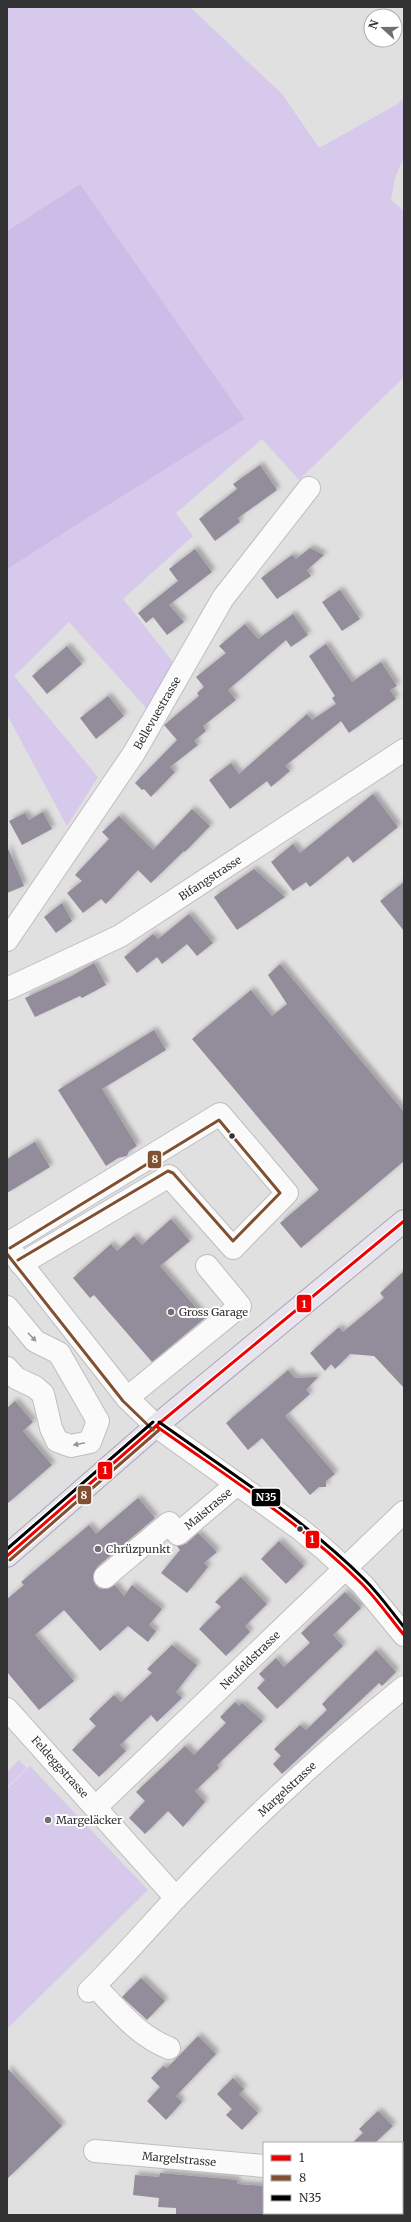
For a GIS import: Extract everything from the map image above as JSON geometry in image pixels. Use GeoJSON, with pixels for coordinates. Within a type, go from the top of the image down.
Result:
{"type":"FeatureCollection","features":[{"type":"Feature","properties":{"kind":"main road"},"geometry":{"type":"LineString","coordinates":[[7,1556],[156,1426],[404,1221]]}},
{"type":"Feature","properties":{"kind":"street","name":"Bellevuestrasse"},"geometry":{"type":"LineString","coordinates":[[7,940],[134,753],[224,598],[309,488]]}},
{"type":"Feature","properties":{"kind":"street","name":"Bifangstrasse"},"geometry":{"type":"LineString","coordinates":[[7,989],[120,936],[404,750]]}},
{"type":"Feature","properties":{"kind":"street"},"geometry":{"type":"LineString","coordinates":[[21,1264],[169,1176],[233,1248],[287,1193],[220,1114],[7,1245],[21,1264],[127,1398],[156,1426],[300,1529],[362,1584],[404,1635]]}},
{"type":"Feature","properties":{"kind":"street"},"geometry":{"type":"LineString","coordinates":[[127,1398],[240,1306],[206,1266]]}},
{"type":"Feature","properties":{"kind":"street"},"geometry":{"type":"LineString","coordinates":[[7,1307],[35,1341],[59,1353],[98,1421],[90,1442],[71,1446],[57,1440],[51,1428],[43,1394],[35,1387],[16,1378],[7,1368]]}},
{"type":"Feature","properties":{"kind":"street","name":"Maistrasse"},"geometry":{"type":"LineString","coordinates":[[104,1577],[169,1523],[178,1534],[237,1484]]}},
{"type":"Feature","properties":{"kind":"street","name":"Neufeldstrasse"},"geometry":{"type":"LineString","coordinates":[[96,1807],[404,1512]]}},
{"type":"Feature","properties":{"kind":"street","name":"Margelstrasse"},"geometry":{"type":"LineString","coordinates":[[169,2048],[153,2042],[92,1988],[124,1957],[176,1898],[261,1813],[355,1735],[404,1687]]}},
{"type":"Feature","properties":{"kind":"street","name":"Feldeggstrasse"},"geometry":{"type":"LineString","coordinates":[[8,1711],[96,1807],[176,1898]]}},
{"type":"Feature","properties":{"kind":"street","name":"Margelstrasse"},"geometry":{"type":"LineString","coordinates":[[95,2151],[263,2166]]}},
{"type":"Feature","properties":{"kind":"shaded area"},"geometry":{"type":"Polygon","coordinates":[[[7,7],[190,7],[283,95],[319,148],[396,105],[404,98],[404,157],[395,178],[391,200],[404,211],[404,377],[299,480],[262,439],[176,513],[193,536],[123,599],[173,662],[147,709],[69,622],[14,676],[98,777],[67,826],[7,715],[7,569],[245,419],[80,184],[7,231],[7,7]]]}},
{"type":"Feature","properties":{"kind":"shaded area"},"geometry":{"type":"Polygon","coordinates":[[[80,184],[245,419],[7,569],[7,231],[80,184]]]}},
{"type":"Feature","properties":{"kind":"shaded area"},"geometry":{"type":"Polygon","coordinates":[[[19,1760],[27,1768],[7,1787],[7,1772],[19,1760]]]}},
{"type":"Feature","properties":{"kind":"shaded area","name":"Margeläcker"},"geometry":{"type":"Polygon","coordinates":[[[30,1766],[148,1890],[7,2029],[7,1789],[30,1766]]]}},
{"type":"Feature","properties":{"kind":"building"},"geometry":{"type":"Polygon","coordinates":[[[260,465],[277,490],[238,518],[240,522],[215,541],[199,519],[237,489],[233,484],[260,465]]]}},
{"type":"Feature","properties":{"kind":"building"},"geometry":{"type":"Polygon","coordinates":[[[310,548],[324,555],[307,570],[311,576],[277,599],[261,578],[292,555],[296,559],[310,548]]]}},
{"type":"Feature","properties":{"kind":"building"},"geometry":{"type":"Polygon","coordinates":[[[195,549],[212,572],[169,605],[184,622],[167,635],[153,617],[146,623],[138,613],[178,581],[169,569],[195,549]]]}},
{"type":"Feature","properties":{"kind":"building"},"geometry":{"type":"Polygon","coordinates":[[[340,590],[360,619],[342,631],[322,602],[340,590]]]}},
{"type":"Feature","properties":{"kind":"building"},"geometry":{"type":"Polygon","coordinates":[[[293,614],[308,635],[291,647],[286,640],[228,690],[236,700],[203,726],[206,731],[194,741],[198,745],[170,767],[175,772],[151,797],[144,789],[142,790],[135,783],[177,740],[164,725],[199,696],[197,693],[204,687],[196,677],[226,653],[219,646],[245,624],[258,639],[293,614]]]}},
{"type":"Feature","properties":{"kind":"building"},"geometry":{"type":"Polygon","coordinates":[[[326,644],[352,682],[381,662],[397,686],[390,690],[396,699],[349,733],[341,721],[285,766],[290,771],[271,787],[267,781],[230,809],[209,780],[231,763],[239,774],[307,714],[312,720],[336,704],[332,698],[335,696],[309,656],[326,644]]]}},
{"type":"Feature","properties":{"kind":"building"},"geometry":{"type":"Polygon","coordinates":[[[67,646],[82,664],[47,694],[32,676],[67,646]]]}},
{"type":"Feature","properties":{"kind":"building"},"geometry":{"type":"Polygon","coordinates":[[[108,696],[124,716],[96,739],[80,718],[108,696]]]}},
{"type":"Feature","properties":{"kind":"building"},"geometry":{"type":"Polygon","coordinates":[[[373,794],[398,827],[353,863],[348,856],[310,887],[306,882],[293,891],[271,862],[293,844],[300,853],[373,794]]]}},
{"type":"Feature","properties":{"kind":"building"},"geometry":{"type":"Polygon","coordinates":[[[192,809],[210,826],[185,852],[184,851],[151,883],[138,870],[106,904],[101,899],[83,913],[67,893],[82,881],[75,875],[109,839],[102,832],[119,816],[153,850],[192,809]]]}},
{"type":"Feature","properties":{"kind":"building"},"geometry":{"type":"Polygon","coordinates":[[[43,812],[52,829],[22,845],[9,821],[25,813],[29,820],[43,812]]]}},
{"type":"Feature","properties":{"kind":"building"},"geometry":{"type":"Polygon","coordinates":[[[7,846],[24,886],[7,893],[7,846]]]}},
{"type":"Feature","properties":{"kind":"building"},"geometry":{"type":"Polygon","coordinates":[[[254,869],[285,897],[237,930],[214,897],[254,869]]]}},
{"type":"Feature","properties":{"kind":"building"},"geometry":{"type":"Polygon","coordinates":[[[404,882],[404,931],[380,901],[404,882]]]}},
{"type":"Feature","properties":{"kind":"building"},"geometry":{"type":"Polygon","coordinates":[[[62,903],[72,921],[56,933],[44,917],[62,903]]]}},
{"type":"Feature","properties":{"kind":"building"},"geometry":{"type":"Polygon","coordinates":[[[189,914],[213,943],[197,956],[187,944],[162,964],[157,957],[137,973],[124,957],[153,934],[158,939],[189,914]]]}},
{"type":"Feature","properties":{"kind":"building"},"geometry":{"type":"Polygon","coordinates":[[[94,963],[106,985],[82,998],[80,996],[35,1017],[25,998],[70,977],[94,963]]]}},
{"type":"Feature","properties":{"kind":"building"},"geometry":{"type":"Polygon","coordinates":[[[280,964],[404,1112],[404,1161],[301,1248],[280,1223],[319,1190],[192,1039],[251,990],[272,1016],[287,1004],[268,975],[280,964]]]}},
{"type":"Feature","properties":{"kind":"building"},"geometry":{"type":"Polygon","coordinates":[[[154,1030],[166,1050],[102,1089],[137,1146],[129,1151],[127,1156],[118,1158],[106,1166],[58,1090],[154,1030]]]}},
{"type":"Feature","properties":{"kind":"building"},"geometry":{"type":"Polygon","coordinates":[[[35,1142],[50,1167],[7,1193],[7,1159],[35,1142]]]}},
{"type":"Feature","properties":{"kind":"building"},"geometry":{"type":"Polygon","coordinates":[[[171,1219],[190,1241],[160,1266],[205,1318],[152,1362],[94,1295],[90,1298],[73,1278],[111,1244],[117,1251],[134,1236],[142,1245],[171,1219]]]}},
{"type":"Feature","properties":{"kind":"building"},"geometry":{"type":"Polygon","coordinates":[[[404,1271],[404,1388],[374,1356],[350,1354],[335,1369],[331,1364],[325,1371],[310,1353],[339,1327],[343,1332],[384,1298],[380,1293],[404,1271]]]}},
{"type":"Feature","properties":{"kind":"building"},"geometry":{"type":"Polygon","coordinates":[[[288,1370],[295,1378],[318,1377],[306,1390],[310,1394],[285,1416],[335,1474],[326,1481],[326,1487],[319,1487],[310,1495],[262,1438],[248,1450],[226,1423],[288,1370]]]}},
{"type":"Feature","properties":{"kind":"building"},"geometry":{"type":"Polygon","coordinates":[[[15,1401],[33,1422],[23,1431],[52,1465],[7,1504],[7,1408],[15,1401]]]}},
{"type":"Feature","properties":{"kind":"building"},"geometry":{"type":"Polygon","coordinates":[[[138,1498],[155,1518],[97,1567],[93,1579],[95,1585],[100,1589],[108,1589],[115,1585],[124,1596],[132,1585],[162,1609],[149,1625],[156,1631],[148,1642],[128,1626],[100,1651],[64,1610],[35,1635],[74,1681],[39,1710],[7,1672],[7,1599],[24,1585],[21,1582],[89,1525],[96,1534],[138,1498]]]}},
{"type":"Feature","properties":{"kind":"building"},"geometry":{"type":"Polygon","coordinates":[[[198,1533],[217,1552],[204,1563],[208,1567],[187,1593],[161,1573],[180,1550],[177,1546],[186,1544],[198,1533]]]}},
{"type":"Feature","properties":{"kind":"building"},"geometry":{"type":"Polygon","coordinates":[[[279,1541],[304,1566],[286,1584],[261,1559],[279,1541]]]}},
{"type":"Feature","properties":{"kind":"building"},"geometry":{"type":"Polygon","coordinates":[[[241,1577],[267,1604],[245,1626],[250,1632],[226,1656],[199,1629],[221,1607],[215,1602],[241,1577]]]}},
{"type":"Feature","properties":{"kind":"building"},"geometry":{"type":"Polygon","coordinates":[[[345,1592],[361,1608],[333,1635],[343,1646],[277,1709],[257,1688],[265,1680],[259,1674],[276,1658],[284,1667],[310,1643],[301,1633],[345,1592]]]}},
{"type":"Feature","properties":{"kind":"building"},"geometry":{"type":"Polygon","coordinates":[[[172,1645],[197,1665],[176,1692],[182,1698],[157,1722],[151,1715],[120,1745],[126,1751],[99,1777],[72,1750],[96,1726],[89,1719],[114,1695],[121,1702],[152,1673],[147,1669],[172,1645]]]}},
{"type":"Feature","properties":{"kind":"building"},"geometry":{"type":"Polygon","coordinates":[[[376,1650],[396,1672],[382,1686],[379,1683],[282,1774],[273,1764],[281,1756],[274,1749],[300,1725],[306,1730],[327,1710],[322,1704],[376,1650]]]}},
{"type":"Feature","properties":{"kind":"building"},"geometry":{"type":"Polygon","coordinates":[[[235,1702],[239,1706],[242,1703],[263,1721],[217,1765],[219,1768],[195,1791],[205,1802],[183,1827],[168,1811],[145,1834],[129,1818],[145,1801],[136,1792],[185,1746],[194,1755],[226,1723],[220,1717],[235,1702]]]}},
{"type":"Feature","properties":{"kind":"building"},"geometry":{"type":"Polygon","coordinates":[[[141,1978],[165,2001],[147,2020],[122,1997],[141,1978]]]}},
{"type":"Feature","properties":{"kind":"building"},"geometry":{"type":"Polygon","coordinates":[[[198,2036],[216,2054],[176,2096],[182,2102],[166,2120],[147,2101],[160,2087],[151,2078],[163,2066],[167,2068],[198,2036]]]}},
{"type":"Feature","properties":{"kind":"building"},"geometry":{"type":"Polygon","coordinates":[[[7,2068],[62,2126],[7,2179],[7,2068]]]}},
{"type":"Feature","properties":{"kind":"building"},"geometry":{"type":"Polygon","coordinates":[[[233,2078],[244,2089],[239,2094],[258,2113],[242,2130],[226,2115],[232,2109],[217,2094],[233,2078]]]}},
{"type":"Feature","properties":{"kind":"building"},"geometry":{"type":"Polygon","coordinates":[[[378,2111],[393,2126],[376,2142],[353,2142],[363,2133],[359,2129],[378,2111]]]}},
{"type":"Feature","properties":{"kind":"building"},"geometry":{"type":"Polygon","coordinates":[[[160,2173],[237,2180],[237,2184],[263,2186],[264,2215],[176,2215],[176,2208],[158,2207],[159,2198],[133,2195],[135,2175],[159,2177],[160,2173]]]}},
{"type":"Feature","properties":{"kind":"transit line","name":"8"},"geometry":{"type":"LineString","coordinates":[[10,1248],[219,1120],[280,1193],[233,1241],[173,1173],[168,1171],[18,1260]]}},
{"type":"Feature","properties":{"kind":"transit line","name":"1"},"geometry":{"type":"LineString","coordinates":[[7,1556],[156,1426],[404,1221]]}},
{"type":"Feature","properties":{"kind":"transit line","name":"8"},"geometry":{"type":"LineString","coordinates":[[7,1254],[123,1401],[153,1430]]}},
{"type":"Feature","properties":{"kind":"transit line","name":"N35"},"geometry":{"type":"LineString","coordinates":[[7,1549],[153,1422]]}},
{"type":"Feature","properties":{"kind":"transit line","name":"N35"},"geometry":{"type":"LineString","coordinates":[[159,1422],[265,1497],[317,1537],[365,1580],[381,1597],[404,1627]]}},
{"type":"Feature","properties":{"kind":"transit line","name":"1"},"geometry":{"type":"LineString","coordinates":[[156,1426],[262,1500],[338,1561],[367,1589],[404,1635]]}},
{"type":"Feature","properties":{"kind":"transit line","name":"8"},"geometry":{"type":"LineString","coordinates":[[10,1560],[159,1430]]}},
{"type":"Feature","properties":{"kind":"place","name":"Gross Garage"},"geometry":{"type":"Point","coordinates":[171,1312]}},
{"type":"Feature","properties":{"kind":"place","name":"Chrüzpunkt"},"geometry":{"type":"Point","coordinates":[98,1549]}},
{"type":"Feature","properties":{"kind":"place","name":"Margeläcker"},"geometry":{"type":"Point","coordinates":[48,1820]}}]}
